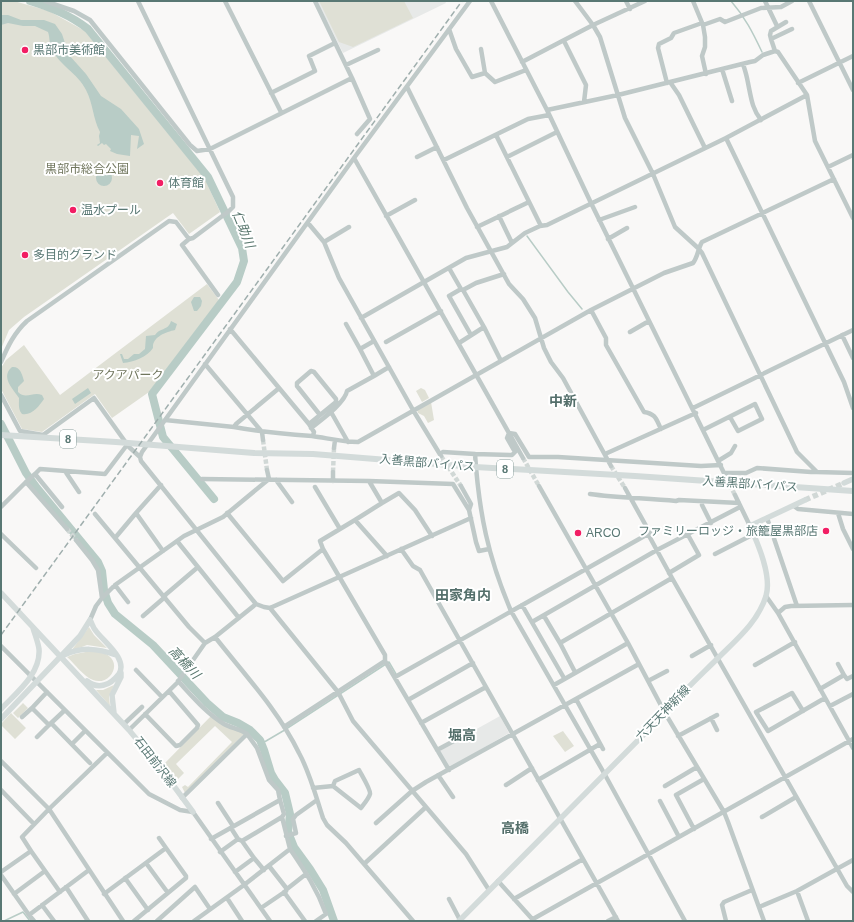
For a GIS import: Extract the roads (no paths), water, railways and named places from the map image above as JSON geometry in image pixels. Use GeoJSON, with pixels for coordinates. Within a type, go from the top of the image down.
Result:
{"type":"FeatureCollection","features":[{"type":"Feature","properties":{"kind":"highway","name":"入善黒部バイパス"},"geometry":{"type":"LineString","coordinates":[[1,435],[254,453],[313,454],[435,463],[476,468],[853,490]]}},
{"type":"Feature","properties":{"kind":"main road"},"geometry":{"type":"LineString","coordinates":[[844,483],[853,479]]}},
{"type":"Feature","properties":{"kind":"main road"},"geometry":{"type":"LineString","coordinates":[[750,526],[805,500]]}},
{"type":"Feature","properties":{"kind":"main road","name":"六天天神新線"},"geometry":{"type":"LineString","coordinates":[[462,920],[489,890],[734,642],[755,618],[766,596],[767,584],[765,567],[750,526]]}},
{"type":"Feature","properties":{"kind":"main road","name":"石田前沢線"},"geometry":{"type":"LineString","coordinates":[[1,593],[67,664],[92,685],[98,686],[110,683],[116,678],[120,671]]}},
{"type":"Feature","properties":{"kind":"main road"},"geometry":{"type":"LineString","coordinates":[[90,620],[94,629],[117,656],[122,666],[120,671],[121,677],[112,695],[114,714]]}},
{"type":"Feature","properties":{"kind":"main road"},"geometry":{"type":"LineString","coordinates":[[1,719],[80,636],[90,620]]}},
{"type":"Feature","properties":{"kind":"main road","name":"石田前沢線"},"geometry":{"type":"LineString","coordinates":[[1,709],[28,680],[36,668],[39,654],[38,642],[32,626]]}},
{"type":"Feature","properties":{"kind":"main road"},"geometry":{"type":"LineString","coordinates":[[60,657],[78,650],[87,649],[102,650],[117,656]]}},
{"type":"Feature","properties":{"kind":"main road","name":"石田前沢線"},"geometry":{"type":"LineString","coordinates":[[76,672],[124,724],[162,770],[193,812]]}},
{"type":"Feature","properties":{"kind":"street"},"geometry":{"type":"LineString","coordinates":[[45,1],[74,11],[90,20],[190,145],[198,151],[210,149],[281,112],[352,78]]}},
{"type":"Feature","properties":{"kind":"street"},"geometry":{"type":"LineString","coordinates":[[138,1],[233,197],[233,207],[222,217],[182,245],[218,295]]}},
{"type":"Feature","properties":{"kind":"street"},"geometry":{"type":"LineString","coordinates":[[225,1],[281,112]]}},
{"type":"Feature","properties":{"kind":"street"},"geometry":{"type":"LineString","coordinates":[[315,1],[370,119],[357,134]]}},
{"type":"Feature","properties":{"kind":"street"},"geometry":{"type":"LineString","coordinates":[[140,457],[142,452],[230,329],[470,1]]}},
{"type":"Feature","properties":{"kind":"street"},"geometry":{"type":"LineString","coordinates":[[491,1],[548,113],[608,239],[695,411],[724,473],[746,473],[757,468],[853,473]]}},
{"type":"Feature","properties":{"kind":"street"},"geometry":{"type":"LineString","coordinates":[[575,1],[594,25],[600,37],[625,118],[675,227],[698,248],[797,452],[816,472]]}},
{"type":"Feature","properties":{"kind":"street"},"geometry":{"type":"LineString","coordinates":[[626,1],[630,8]]}},
{"type":"Feature","properties":{"kind":"street"},"geometry":{"type":"LineString","coordinates":[[522,62],[645,1]]}},
{"type":"Feature","properties":{"kind":"street"},"geometry":{"type":"LineString","coordinates":[[694,1],[705,37],[705,47],[702,56],[706,74]]}},
{"type":"Feature","properties":{"kind":"street"},"geometry":{"type":"LineString","coordinates":[[765,1],[777,26]]}},
{"type":"Feature","properties":{"kind":"street"},"geometry":{"type":"LineString","coordinates":[[705,148],[679,95],[668,82],[658,48],[659,44],[671,38],[674,32],[720,20],[725,22],[761,8],[781,7],[792,1]]}},
{"type":"Feature","properties":{"kind":"street"},"geometry":{"type":"LineString","coordinates":[[809,1],[853,90]]}},
{"type":"Feature","properties":{"kind":"street"},"geometry":{"type":"LineString","coordinates":[[786,22],[777,26],[771,31],[771,39],[775,50],[778,52],[806,95],[815,141],[853,216]]}},
{"type":"Feature","properties":{"kind":"street"},"geometry":{"type":"LineString","coordinates":[[449,29],[456,49],[472,76],[485,73]]}},
{"type":"Feature","properties":{"kind":"street"},"geometry":{"type":"LineString","coordinates":[[771,39],[792,29]]}},
{"type":"Feature","properties":{"kind":"street"},"geometry":{"type":"LineString","coordinates":[[564,41],[586,86],[584,102]]}},
{"type":"Feature","properties":{"kind":"street"},"geometry":{"type":"LineString","coordinates":[[271,93],[315,71],[309,56],[335,43]]}},
{"type":"Feature","properties":{"kind":"street"},"geometry":{"type":"LineString","coordinates":[[481,49],[485,73],[495,82],[526,70]]}},
{"type":"Feature","properties":{"kind":"street"},"geometry":{"type":"LineString","coordinates":[[346,65],[378,50]]}},
{"type":"Feature","properties":{"kind":"street"},"geometry":{"type":"LineString","coordinates":[[444,160],[528,119],[584,102],[706,74],[755,61],[763,55],[775,50]]}},
{"type":"Feature","properties":{"kind":"street"},"geometry":{"type":"LineString","coordinates":[[798,83],[853,56]]}},
{"type":"Feature","properties":{"kind":"street"},"geometry":{"type":"LineString","coordinates":[[743,64],[750,98],[757,115],[761,120]]}},
{"type":"Feature","properties":{"kind":"street"},"geometry":{"type":"LineString","coordinates":[[722,69],[732,101]]}},
{"type":"Feature","properties":{"kind":"street"},"geometry":{"type":"LineString","coordinates":[[407,87],[477,227],[509,284],[523,299],[535,318],[550,362],[562,378],[610,463]]}},
{"type":"Feature","properties":{"kind":"street"},"geometry":{"type":"LineString","coordinates":[[361,318],[466,258],[476,254],[491,252],[507,247],[525,234],[541,226],[547,225],[726,138],[806,95]]}},
{"type":"Feature","properties":{"kind":"street"},"geometry":{"type":"LineString","coordinates":[[507,157],[557,132]]}},
{"type":"Feature","properties":{"kind":"street"},"geometry":{"type":"LineString","coordinates":[[496,135],[541,226]]}},
{"type":"Feature","properties":{"kind":"street"},"geometry":{"type":"LineString","coordinates":[[726,138],[844,382],[853,408]]}},
{"type":"Feature","properties":{"kind":"street"},"geometry":{"type":"LineString","coordinates":[[417,157],[437,147]]}},
{"type":"Feature","properties":{"kind":"street"},"geometry":{"type":"LineString","coordinates":[[828,167],[853,155]]}},
{"type":"Feature","properties":{"kind":"street"},"geometry":{"type":"LineString","coordinates":[[354,158],[523,458]]}},
{"type":"Feature","properties":{"kind":"street"},"geometry":{"type":"LineString","coordinates":[[165,420],[358,442],[591,310],[664,273],[693,263],[696,260],[698,248],[702,242],[834,179]]}},
{"type":"Feature","properties":{"kind":"street"},"geometry":{"type":"LineString","coordinates":[[386,216],[415,200]]}},
{"type":"Feature","properties":{"kind":"street"},"geometry":{"type":"LineString","coordinates":[[477,227],[529,202]]}},
{"type":"Feature","properties":{"kind":"street"},"geometry":{"type":"LineString","coordinates":[[599,220],[635,207]]}},
{"type":"Feature","properties":{"kind":"street"},"geometry":{"type":"LineString","coordinates":[[499,216],[512,243]]}},
{"type":"Feature","properties":{"kind":"street"},"geometry":{"type":"LineString","coordinates":[[1,362],[10,341],[17,330],[27,320],[169,221],[176,222],[189,240]]}},
{"type":"Feature","properties":{"kind":"street"},"geometry":{"type":"LineString","coordinates":[[308,223],[324,242],[338,278],[413,410],[442,454],[512,456],[515,452],[507,438],[510,433]]}},
{"type":"Feature","properties":{"kind":"street"},"geometry":{"type":"LineString","coordinates":[[324,242],[349,227]]}},
{"type":"Feature","properties":{"kind":"street"},"geometry":{"type":"LineString","coordinates":[[608,239],[627,228]]}},
{"type":"Feature","properties":{"kind":"street"},"geometry":{"type":"LineString","coordinates":[[449,268],[484,327],[501,361]]}},
{"type":"Feature","properties":{"kind":"street"},"geometry":{"type":"LineString","coordinates":[[471,335],[449,296],[476,283],[504,274]]}},
{"type":"Feature","properties":{"kind":"street"},"geometry":{"type":"LineString","coordinates":[[591,310],[606,338],[606,345],[644,412],[652,413],[655,416],[660,429]]}},
{"type":"Feature","properties":{"kind":"street"},"geometry":{"type":"LineString","coordinates":[[386,342],[441,311]]}},
{"type":"Feature","properties":{"kind":"street"},"geometry":{"type":"LineString","coordinates":[[630,332],[649,321]]}},
{"type":"Feature","properties":{"kind":"street"},"geometry":{"type":"LineString","coordinates":[[346,324],[374,376]]}},
{"type":"Feature","properties":{"kind":"street"},"geometry":{"type":"LineString","coordinates":[[458,342],[484,327]]}},
{"type":"Feature","properties":{"kind":"street"},"geometry":{"type":"LineString","coordinates":[[230,329],[310,426],[314,432],[313,436]]}},
{"type":"Feature","properties":{"kind":"street"},"geometry":{"type":"LineString","coordinates":[[605,454],[660,429],[760,375],[853,330]]}},
{"type":"Feature","properties":{"kind":"street"},"geometry":{"type":"LineString","coordinates":[[842,335],[853,358]]}},
{"type":"Feature","properties":{"kind":"street"},"geometry":{"type":"LineString","coordinates":[[360,349],[374,341]]}},
{"type":"Feature","properties":{"kind":"street"},"geometry":{"type":"LineString","coordinates":[[205,364],[262,432],[263,440]]}},
{"type":"Feature","properties":{"kind":"street"},"geometry":{"type":"LineString","coordinates":[[310,426],[331,412],[346,396],[347,392],[389,367]]}},
{"type":"Feature","properties":{"kind":"street"},"geometry":{"type":"LineString","coordinates":[[310,426],[320,415],[336,402],[336,399],[314,372],[311,371],[297,383],[297,386],[320,415]]}},
{"type":"Feature","properties":{"kind":"street"},"geometry":{"type":"LineString","coordinates":[[234,427],[247,414],[278,389]]}},
{"type":"Feature","properties":{"kind":"street"},"geometry":{"type":"LineString","coordinates":[[848,392],[853,390]]}},
{"type":"Feature","properties":{"kind":"street"},"geometry":{"type":"LineString","coordinates":[[1,395],[20,431],[43,435],[94,398],[127,445],[140,457],[141,461],[256,604],[264,607],[270,608],[471,518]]}},
{"type":"Feature","properties":{"kind":"street"},"geometry":{"type":"LineString","coordinates":[[703,430],[755,404],[762,419],[738,432],[730,417]]}},
{"type":"Feature","properties":{"kind":"street"},"geometry":{"type":"LineString","coordinates":[[331,412],[348,442]]}},
{"type":"Feature","properties":{"kind":"street"},"geometry":{"type":"LineString","coordinates":[[510,433],[515,434],[529,457],[558,457],[610,463],[701,466],[719,463],[731,453],[735,446]]}},
{"type":"Feature","properties":{"kind":"street"},"geometry":{"type":"LineString","coordinates":[[334,448],[335,440]]}},
{"type":"Feature","properties":{"kind":"street"},"geometry":{"type":"LineString","coordinates":[[1,506],[40,469],[105,474],[127,445]]}},
{"type":"Feature","properties":{"kind":"street"},"geometry":{"type":"LineString","coordinates":[[475,454],[479,502],[489,549],[501,587],[511,611],[591,749],[685,921]]}},
{"type":"Feature","properties":{"kind":"street"},"geometry":{"type":"LineString","coordinates":[[268,470],[269,479]]}},
{"type":"Feature","properties":{"kind":"street"},"geometry":{"type":"LineString","coordinates":[[65,471],[79,492]]}},
{"type":"Feature","properties":{"kind":"street"},"geometry":{"type":"LineString","coordinates":[[333,472],[333,481]]}},
{"type":"Feature","properties":{"kind":"street"},"geometry":{"type":"LineString","coordinates":[[35,474],[62,507]]}},
{"type":"Feature","properties":{"kind":"street"},"geometry":{"type":"LineString","coordinates":[[202,479],[269,479],[453,484],[469,510],[479,551],[489,549]]}},
{"type":"Feature","properties":{"kind":"street"},"geometry":{"type":"LineString","coordinates":[[90,620],[96,606],[114,585],[177,541],[227,513],[269,479]]}},
{"type":"Feature","properties":{"kind":"street"},"geometry":{"type":"LineString","coordinates":[[276,480],[292,502]]}},
{"type":"Feature","properties":{"kind":"street"},"geometry":{"type":"LineString","coordinates":[[369,481],[382,503]]}},
{"type":"Feature","properties":{"kind":"street"},"geometry":{"type":"LineString","coordinates":[[26,482],[67,529]]}},
{"type":"Feature","properties":{"kind":"street"},"geometry":{"type":"LineString","coordinates":[[115,538],[161,486]]}},
{"type":"Feature","properties":{"kind":"street"},"geometry":{"type":"LineString","coordinates":[[461,486],[471,504],[469,510]]}},
{"type":"Feature","properties":{"kind":"street"},"geometry":{"type":"LineString","coordinates":[[539,486],[610,614],[628,643],[678,736],[724,812],[764,921]]}},
{"type":"Feature","properties":{"kind":"street"},"geometry":{"type":"LineString","coordinates":[[315,487],[340,529]]}},
{"type":"Feature","properties":{"kind":"street"},"geometry":{"type":"LineString","coordinates":[[625,488],[650,533],[648,534],[672,578],[846,886],[853,892]]}},
{"type":"Feature","properties":{"kind":"street"},"geometry":{"type":"LineString","coordinates":[[432,536],[415,510],[399,493],[320,541],[323,549],[386,655],[385,661],[449,770]]}},
{"type":"Feature","properties":{"kind":"street"},"geometry":{"type":"LineString","coordinates":[[590,494],[740,505]]}},
{"type":"Feature","properties":{"kind":"street"},"geometry":{"type":"LineString","coordinates":[[735,495],[750,526]]}},
{"type":"Feature","properties":{"kind":"street"},"geometry":{"type":"LineString","coordinates":[[702,505],[711,523]]}},
{"type":"Feature","properties":{"kind":"street"},"geometry":{"type":"LineString","coordinates":[[532,622],[657,550],[711,523],[740,505]]}},
{"type":"Feature","properties":{"kind":"street"},"geometry":{"type":"LineString","coordinates":[[794,506],[798,510],[853,514]]}},
{"type":"Feature","properties":{"kind":"street"},"geometry":{"type":"LineString","coordinates":[[136,513],[163,551]]}},
{"type":"Feature","properties":{"kind":"street"},"geometry":{"type":"LineString","coordinates":[[227,513],[283,580],[323,549]]}},
{"type":"Feature","properties":{"kind":"street"},"geometry":{"type":"LineString","coordinates":[[838,513],[843,529],[853,549]]}},
{"type":"Feature","properties":{"kind":"street"},"geometry":{"type":"LineString","coordinates":[[95,514],[205,644]]}},
{"type":"Feature","properties":{"kind":"street"},"geometry":{"type":"LineString","coordinates":[[767,518],[797,606]]}},
{"type":"Feature","properties":{"kind":"street"},"geometry":{"type":"LineString","coordinates":[[355,520],[387,556]]}},
{"type":"Feature","properties":{"kind":"street"},"geometry":{"type":"LineString","coordinates":[[1,534],[36,568]]}},
{"type":"Feature","properties":{"kind":"street"},"geometry":{"type":"LineString","coordinates":[[395,677],[648,534]]}},
{"type":"Feature","properties":{"kind":"street"},"geometry":{"type":"LineString","coordinates":[[715,554],[754,534]]}},
{"type":"Feature","properties":{"kind":"street"},"geometry":{"type":"LineString","coordinates":[[669,572],[699,554],[688,535]]}},
{"type":"Feature","properties":{"kind":"street"},"geometry":{"type":"LineString","coordinates":[[76,540],[98,570],[103,597]]}},
{"type":"Feature","properties":{"kind":"street"},"geometry":{"type":"LineString","coordinates":[[177,541],[239,618]]}},
{"type":"Feature","properties":{"kind":"street"},"geometry":{"type":"LineString","coordinates":[[401,549],[413,566],[420,570],[617,919],[608,921]]}},
{"type":"Feature","properties":{"kind":"street"},"geometry":{"type":"LineString","coordinates":[[143,616],[198,567]]}},
{"type":"Feature","properties":{"kind":"street"},"geometry":{"type":"LineString","coordinates":[[560,643],[672,578]]}},
{"type":"Feature","properties":{"kind":"street"},"geometry":{"type":"LineString","coordinates":[[114,585],[128,602]]}},
{"type":"Feature","properties":{"kind":"street"},"geometry":{"type":"LineString","coordinates":[[766,596],[795,642],[825,698],[851,740],[853,748]]}},
{"type":"Feature","properties":{"kind":"street"},"geometry":{"type":"LineString","coordinates":[[129,730],[169,691],[205,644],[256,604]]}},
{"type":"Feature","properties":{"kind":"street"},"geometry":{"type":"LineString","coordinates":[[522,605],[564,678]]}},
{"type":"Feature","properties":{"kind":"street"},"geometry":{"type":"LineString","coordinates":[[778,613],[784,607],[853,605]]}},
{"type":"Feature","properties":{"kind":"street"},"geometry":{"type":"LineString","coordinates":[[270,608],[338,692],[353,721],[466,854],[489,890]]}},
{"type":"Feature","properties":{"kind":"street"},"geometry":{"type":"LineString","coordinates":[[544,616],[575,672]]}},
{"type":"Feature","properties":{"kind":"street"},"geometry":{"type":"LineString","coordinates":[[215,637],[268,704],[300,753],[327,825],[346,843],[413,921]]}},
{"type":"Feature","properties":{"kind":"street"},"geometry":{"type":"LineString","coordinates":[[755,665],[795,642]]}},
{"type":"Feature","properties":{"kind":"street"},"geometry":{"type":"LineString","coordinates":[[554,685],[628,643]]}},
{"type":"Feature","properties":{"kind":"street"},"geometry":{"type":"LineString","coordinates":[[692,656],[711,645]]}},
{"type":"Feature","properties":{"kind":"street"},"geometry":{"type":"LineString","coordinates":[[1,646],[149,794],[180,810],[193,812],[270,921]]}},
{"type":"Feature","properties":{"kind":"street"},"geometry":{"type":"LineString","coordinates":[[284,727],[385,661]]}},
{"type":"Feature","properties":{"kind":"street"},"geometry":{"type":"LineString","coordinates":[[408,700],[473,663]]}},
{"type":"Feature","properties":{"kind":"street"},"geometry":{"type":"LineString","coordinates":[[376,823],[412,791],[438,775],[639,664]]}},
{"type":"Feature","properties":{"kind":"street"},"geometry":{"type":"LineString","coordinates":[[838,664],[847,679],[853,676]]}},
{"type":"Feature","properties":{"kind":"street"},"geometry":{"type":"LineString","coordinates":[[136,670],[162,697]]}},
{"type":"Feature","properties":{"kind":"street"},"geometry":{"type":"LineString","coordinates":[[648,681],[667,671]]}},
{"type":"Feature","properties":{"kind":"street"},"geometry":{"type":"LineString","coordinates":[[820,689],[844,675]]}},
{"type":"Feature","properties":{"kind":"street"},"geometry":{"type":"LineString","coordinates":[[178,680],[193,698],[216,719],[226,725],[242,730],[247,734],[257,748],[269,780],[278,790],[284,814],[282,817],[290,849],[320,897],[326,914],[316,921]]}},
{"type":"Feature","properties":{"kind":"street"},"geometry":{"type":"LineString","coordinates":[[421,723],[486,687]]}},
{"type":"Feature","properties":{"kind":"street"},"geometry":{"type":"LineString","coordinates":[[145,714],[176,746],[184,741],[197,728],[198,725],[169,691]]}},
{"type":"Feature","properties":{"kind":"street"},"geometry":{"type":"LineString","coordinates":[[22,717],[47,692]]}},
{"type":"Feature","properties":{"kind":"street"},"geometry":{"type":"LineString","coordinates":[[803,711],[792,693],[756,712],[768,731],[803,711],[825,698]]}},
{"type":"Feature","properties":{"kind":"street"},"geometry":{"type":"LineString","coordinates":[[830,706],[853,694]]}},
{"type":"Feature","properties":{"kind":"street"},"geometry":{"type":"LineString","coordinates":[[576,699],[603,749]]}},
{"type":"Feature","properties":{"kind":"street"},"geometry":{"type":"LineString","coordinates":[[124,724],[142,707]]}},
{"type":"Feature","properties":{"kind":"street"},"geometry":{"type":"LineString","coordinates":[[32,708],[90,762]]}},
{"type":"Feature","properties":{"kind":"street"},"geometry":{"type":"LineString","coordinates":[[37,737],[65,710]]}},
{"type":"Feature","properties":{"kind":"street"},"geometry":{"type":"LineString","coordinates":[[678,736],[717,715]]}},
{"type":"Feature","properties":{"kind":"street"},"geometry":{"type":"LineString","coordinates":[[711,718],[717,730]]}},
{"type":"Feature","properties":{"kind":"street"},"geometry":{"type":"LineString","coordinates":[[72,744],[85,731]]}},
{"type":"Feature","properties":{"kind":"street"},"geometry":{"type":"LineString","coordinates":[[182,798],[247,734]]}},
{"type":"Feature","properties":{"kind":"street"},"geometry":{"type":"LineString","coordinates":[[437,750],[464,735]]}},
{"type":"Feature","properties":{"kind":"street"},"geometry":{"type":"LineString","coordinates":[[498,881],[533,920],[851,740]]}},
{"type":"Feature","properties":{"kind":"street"},"geometry":{"type":"LineString","coordinates":[[538,780],[600,744]]}},
{"type":"Feature","properties":{"kind":"street"},"geometry":{"type":"LineString","coordinates":[[60,892],[22,836],[107,752]]}},
{"type":"Feature","properties":{"kind":"street"},"geometry":{"type":"LineString","coordinates":[[1,761],[49,809],[123,921]]}},
{"type":"Feature","properties":{"kind":"street"},"geometry":{"type":"LineString","coordinates":[[665,786],[697,767]]}},
{"type":"Feature","properties":{"kind":"street"},"geometry":{"type":"LineString","coordinates":[[506,785],[532,768]]}},
{"type":"Feature","properties":{"kind":"street"},"geometry":{"type":"LineString","coordinates":[[312,788],[333,786],[361,808],[370,794],[369,788],[359,770],[335,780],[333,786]]}},
{"type":"Feature","properties":{"kind":"street"},"geometry":{"type":"LineString","coordinates":[[438,775],[453,796]]}},
{"type":"Feature","properties":{"kind":"street"},"geometry":{"type":"LineString","coordinates":[[694,829],[676,796],[704,779]]}},
{"type":"Feature","properties":{"kind":"street"},"geometry":{"type":"LineString","coordinates":[[1,790],[34,824]]}},
{"type":"Feature","properties":{"kind":"street"},"geometry":{"type":"LineString","coordinates":[[762,817],[796,797]]}},
{"type":"Feature","properties":{"kind":"street"},"geometry":{"type":"LineString","coordinates":[[211,838],[280,800]]}},
{"type":"Feature","properties":{"kind":"street"},"geometry":{"type":"LineString","coordinates":[[286,836],[296,833],[293,819],[296,815],[317,800]]}},
{"type":"Feature","properties":{"kind":"street"},"geometry":{"type":"LineString","coordinates":[[660,801],[679,837]]}},
{"type":"Feature","properties":{"kind":"street"},"geometry":{"type":"LineString","coordinates":[[218,803],[240,840],[264,870]]}},
{"type":"Feature","properties":{"kind":"street"},"geometry":{"type":"LineString","coordinates":[[364,864],[426,807]]}},
{"type":"Feature","properties":{"kind":"street"},"geometry":{"type":"LineString","coordinates":[[220,852],[282,817]]}},
{"type":"Feature","properties":{"kind":"street"},"geometry":{"type":"LineString","coordinates":[[134,921],[186,878],[160,838]]}},
{"type":"Feature","properties":{"kind":"street"},"geometry":{"type":"LineString","coordinates":[[104,894],[166,848]]}},
{"type":"Feature","properties":{"kind":"street"},"geometry":{"type":"LineString","coordinates":[[194,921],[201,919],[210,909],[227,898],[290,849]]}},
{"type":"Feature","properties":{"kind":"street"},"geometry":{"type":"LineString","coordinates":[[31,851],[1,874],[34,921]]}},
{"type":"Feature","properties":{"kind":"street"},"geometry":{"type":"LineString","coordinates":[[235,872],[254,858]]}},
{"type":"Feature","properties":{"kind":"street"},"geometry":{"type":"LineString","coordinates":[[514,899],[583,859]]}},
{"type":"Feature","properties":{"kind":"street"},"geometry":{"type":"LineString","coordinates":[[758,907],[797,891],[853,860]]}},
{"type":"Feature","properties":{"kind":"street"},"geometry":{"type":"LineString","coordinates":[[146,863],[168,893]]}},
{"type":"Feature","properties":{"kind":"street"},"geometry":{"type":"LineString","coordinates":[[269,866],[305,921]]}},
{"type":"Feature","properties":{"kind":"street"},"geometry":{"type":"LineString","coordinates":[[29,914],[89,870]]}},
{"type":"Feature","properties":{"kind":"street"},"geometry":{"type":"LineString","coordinates":[[14,894],[45,871]]}},
{"type":"Feature","properties":{"kind":"street"},"geometry":{"type":"LineString","coordinates":[[261,908],[286,891],[306,874]]}},
{"type":"Feature","properties":{"kind":"street"},"geometry":{"type":"LineString","coordinates":[[125,878],[148,910]]}},
{"type":"Feature","properties":{"kind":"street"},"geometry":{"type":"LineString","coordinates":[[66,887],[88,921]]}},
{"type":"Feature","properties":{"kind":"street"},"geometry":{"type":"LineString","coordinates":[[157,921],[195,887],[210,909]]}},
{"type":"Feature","properties":{"kind":"street"},"geometry":{"type":"LineString","coordinates":[[726,921],[722,905],[724,902],[752,890]]}},
{"type":"Feature","properties":{"kind":"street"},"geometry":{"type":"LineString","coordinates":[[797,891],[808,921]]}},
{"type":"Feature","properties":{"kind":"street"},"geometry":{"type":"LineString","coordinates":[[227,898],[242,921]]}},
{"type":"Feature","properties":{"kind":"street"},"geometry":{"type":"LineString","coordinates":[[449,899],[462,920]]}},
{"type":"Feature","properties":{"kind":"street"},"geometry":{"type":"LineString","coordinates":[[42,905],[54,921]]}},
{"type":"Feature","properties":{"kind":"waterway","name":"仁助川"},"geometry":{"type":"LineString","coordinates":[[30,1],[60,12],[88,29],[208,177],[242,248],[244,261],[237,282],[152,394],[163,437],[214,499]]}},
{"type":"Feature","properties":{"kind":"waterway"},"geometry":{"type":"LineString","coordinates":[[731,1],[748,25],[762,52]]}},
{"type":"Feature","properties":{"kind":"waterway"},"geometry":{"type":"LineString","coordinates":[[527,236],[582,309]]}},
{"type":"Feature","properties":{"kind":"waterway","name":"高橋川"},"geometry":{"type":"LineString","coordinates":[[1,424],[26,473],[98,562],[102,571],[104,590],[108,603],[115,614],[153,645],[207,703],[223,717],[250,730],[260,740],[271,773],[285,793],[290,814],[288,832],[294,847],[323,890],[334,921]]}},
{"type":"Feature","properties":{"kind":"waterway"},"geometry":{"type":"LineString","coordinates":[[261,743],[283,731],[389,662],[396,674]]}},
{"type":"Feature","properties":{"kind":"waterway"},"geometry":{"type":"LineString","coordinates":[[4,921],[23,912],[30,921]]}},
{"type":"Feature","properties":{"kind":"tunnel"},"geometry":{"type":"LineString","coordinates":[[263,440],[267,470]]}},
{"type":"Feature","properties":{"kind":"tunnel"},"geometry":{"type":"LineString","coordinates":[[333,472],[334,448]]}},
{"type":"Feature","properties":{"kind":"tunnel"},"geometry":{"type":"LineString","coordinates":[[441,456],[461,486]]}},
{"type":"Feature","properties":{"kind":"tunnel"},"geometry":{"type":"LineString","coordinates":[[523,458],[539,486]]}},
{"type":"Feature","properties":{"kind":"tunnel"},"geometry":{"type":"LineString","coordinates":[[611,466],[625,488]]}},
{"type":"Feature","properties":{"kind":"tunnel"},"geometry":{"type":"LineString","coordinates":[[724,473],[735,495]]}},
{"type":"Feature","properties":{"kind":"tunnel"},"geometry":{"type":"LineString","coordinates":[[805,500],[844,483]]}},
{"type":"Feature","properties":{"kind":"tunnel"},"geometry":{"type":"LineString","coordinates":[[67,529],[76,540]]}},
{"type":"Feature","properties":{"kind":"railway"},"geometry":{"type":"LineString","coordinates":[[1,635],[462,1]]}},
{"type":"Feature","properties":{"kind":"place","name":"黒部市美術館"},"geometry":{"type":"Point","coordinates":[25,50]}},
{"type":"Feature","properties":{"kind":"place","name":"体育館"},"geometry":{"type":"Point","coordinates":[160,183]}},
{"type":"Feature","properties":{"kind":"place","name":"温水プール"},"geometry":{"type":"Point","coordinates":[73,210]}},
{"type":"Feature","properties":{"kind":"place","name":"多目的グランド"},"geometry":{"type":"Point","coordinates":[25,255]}},
{"type":"Feature","properties":{"kind":"place","name":"ファミリーロッジ・旅籠屋黒部店"},"geometry":{"type":"Point","coordinates":[826,531]}},
{"type":"Feature","properties":{"kind":"place","name":"ARCO"},"geometry":{"type":"Point","coordinates":[578,533]}},
{"type":"Feature","properties":{"kind":"district","name":"中新"},"geometry":{"type":"Point","coordinates":[563,401]}},
{"type":"Feature","properties":{"kind":"district","name":"田家角内"},"geometry":{"type":"Point","coordinates":[463,595]}},
{"type":"Feature","properties":{"kind":"district","name":"堀高"},"geometry":{"type":"Point","coordinates":[462,735]}},
{"type":"Feature","properties":{"kind":"district","name":"高橋"},"geometry":{"type":"Point","coordinates":[515,828]}},
{"type":"Feature","properties":{"kind":"park label","name":"黒部市総合公園"},"geometry":{"type":"Point","coordinates":[87,169]}},
{"type":"Feature","properties":{"kind":"park label","name":"アクアパーク"},"geometry":{"type":"Point","coordinates":[128,375]}}]}
